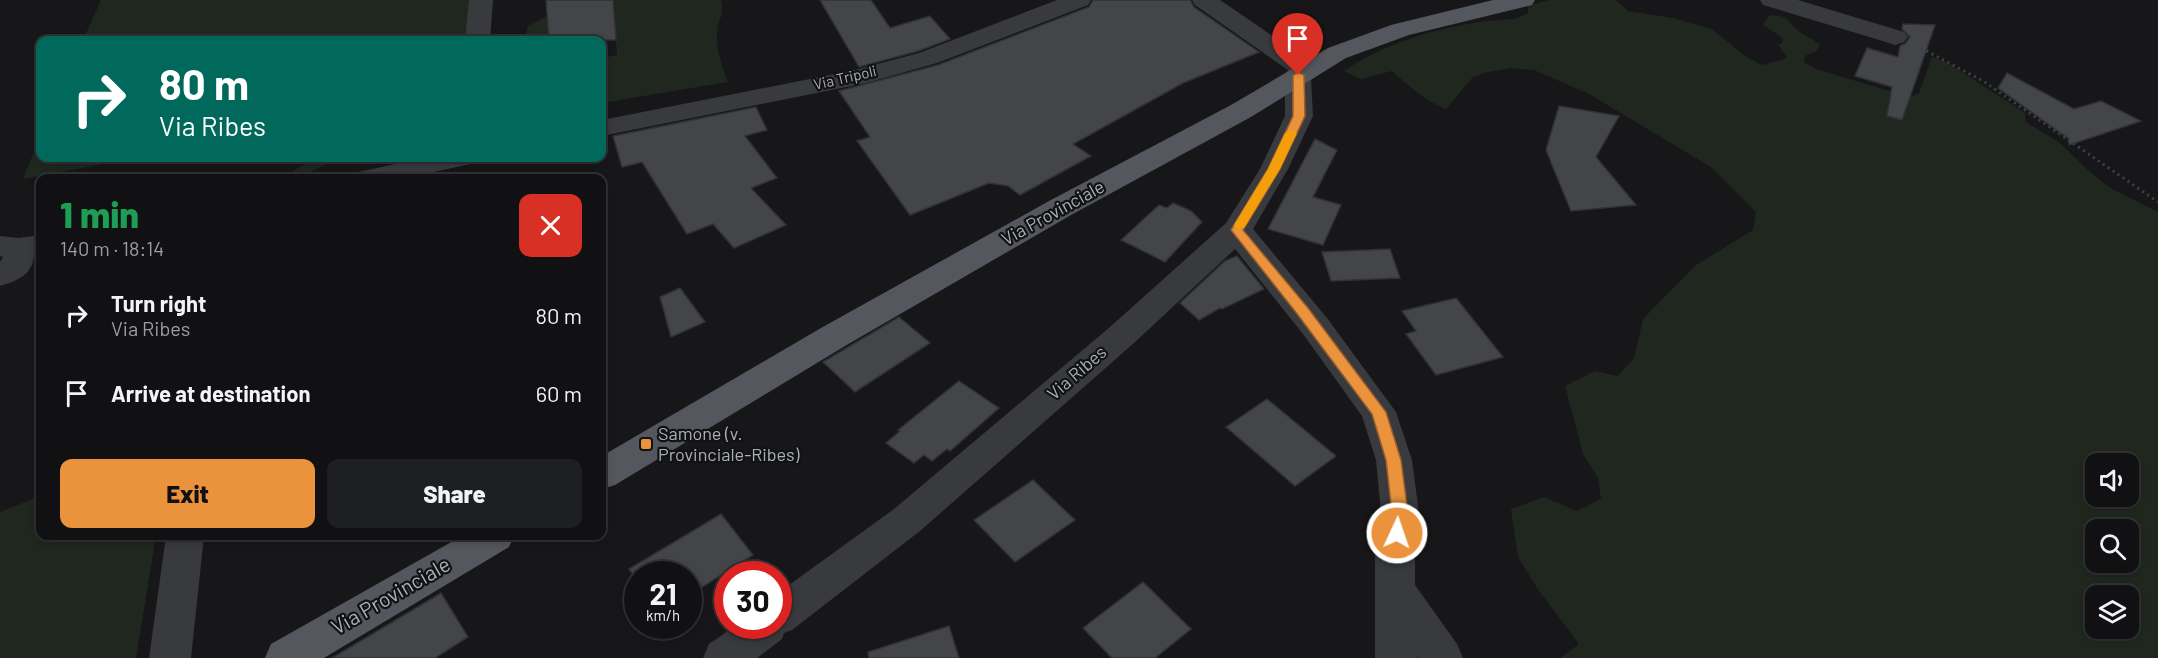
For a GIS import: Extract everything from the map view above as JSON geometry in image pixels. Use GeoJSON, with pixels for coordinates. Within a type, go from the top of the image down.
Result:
{"type":"FeatureCollection","features":[{"type":"Feature","properties":{"kind":"main road","name":"Via Provinciale"},"geometry":{"type":"LineString","coordinates":[[606,472],[833,337],[1060,208],[1241,111],[1337,53],[1400,30],[1523,0]]}},
{"type":"Feature","properties":{"kind":"main road","name":"Via Provinciale"},"geometry":{"type":"LineString","coordinates":[[286,658],[488,540]]}},
{"type":"Feature","properties":{"kind":"street"},"geometry":{"type":"LineString","coordinates":[[478,36],[481,0]]}},
{"type":"Feature","properties":{"kind":"street","name":"Via Tripoli"},"geometry":{"type":"LineString","coordinates":[[606,127],[857,77],[959,47],[1079,0]]}},
{"type":"Feature","properties":{"kind":"street"},"geometry":{"type":"LineString","coordinates":[[1203,0],[1302,73]]}},
{"type":"Feature","properties":{"kind":"street"},"geometry":{"type":"LineString","coordinates":[[1772,0],[1895,36]]}},
{"type":"Feature","properties":{"kind":"street","name":"Via Ribes"},"geometry":{"type":"LineString","coordinates":[[792,606],[907,520],[1122,335],[1237,230],[1274,169],[1299,116],[1302,73]]}},
{"type":"Feature","properties":{"kind":"street"},"geometry":{"type":"LineString","coordinates":[[387,174],[442,162]]}},
{"type":"Feature","properties":{"kind":"street"},"geometry":{"type":"LineString","coordinates":[[1237,230],[1315,326],[1378,412],[1394,460],[1400,513],[1395,554],[1396,658]]}},
{"type":"Feature","properties":{"kind":"street"},"geometry":{"type":"LineString","coordinates":[[0,275],[17,266],[20,246]]}},
{"type":"Feature","properties":{"kind":"street"},"geometry":{"type":"LineString","coordinates":[[170,658],[185,540]]}},
{"type":"Feature","properties":{"kind":"street"},"geometry":{"type":"LineString","coordinates":[[1397,592],[1442,658]]}},
{"type":"Feature","properties":{"kind":"street"},"geometry":{"type":"LineString","coordinates":[[724,658],[750,639]]}},
{"type":"Feature","properties":{"kind":"path"},"geometry":{"type":"LineString","coordinates":[[1895,36],[1951,61],[2042,122],[2115,177],[2158,202]]}},
{"type":"Feature","properties":{"kind":"shaded area"},"geometry":{"type":"Polygon","coordinates":[[[101,0],[473,0],[468,36],[85,36],[101,0]]]}},
{"type":"Feature","properties":{"kind":"shaded area"},"geometry":{"type":"Polygon","coordinates":[[[613,0],[721,0],[722,11],[717,28],[717,46],[728,82],[606,102],[606,57],[617,55],[613,0]]]}},
{"type":"Feature","properties":{"kind":"shaded area"},"geometry":{"type":"Polygon","coordinates":[[[1549,0],[1616,0],[1628,11],[1673,18],[1712,29],[1745,56],[1762,65],[1787,57],[1778,45],[1782,43],[1783,38],[1763,25],[1770,15],[1782,16],[1801,33],[1820,45],[1816,51],[1805,56],[1804,62],[1816,69],[1910,97],[1919,93],[1932,57],[1948,63],[2025,113],[2026,122],[2060,143],[2091,173],[2112,189],[2158,212],[2158,658],[1560,658],[1579,644],[1539,591],[1518,557],[1511,509],[1544,497],[1577,511],[1601,499],[1598,478],[1583,454],[1565,386],[1595,371],[1618,376],[1634,358],[1643,319],[1696,265],[1753,230],[1756,212],[1711,167],[1589,94],[1534,70],[1511,68],[1484,73],[1472,78],[1446,109],[1411,88],[1392,71],[1361,79],[1344,71],[1382,50],[1425,34],[1471,23],[1515,19],[1528,13],[1528,6],[1549,0]]]}},
{"type":"Feature","properties":{"kind":"shaded area"},"geometry":{"type":"Polygon","coordinates":[[[547,16],[549,36],[526,36],[528,26],[547,16]]]}},
{"type":"Feature","properties":{"kind":"shaded area"},"geometry":{"type":"Polygon","coordinates":[[[36,147],[36,162],[114,162],[50,174],[36,174],[36,177],[23,179],[36,147]]]}},
{"type":"Feature","properties":{"kind":"shaded area"},"geometry":{"type":"Polygon","coordinates":[[[308,162],[331,162],[306,174],[289,174],[308,162]]]}},
{"type":"Feature","properties":{"kind":"shaded area"},"geometry":{"type":"Polygon","coordinates":[[[36,498],[36,540],[155,540],[136,658],[0,658],[0,512],[36,498]]]}},
{"type":"Feature","properties":{"kind":"building"},"geometry":{"type":"Polygon","coordinates":[[[546,0],[613,0],[616,40],[606,40],[606,36],[549,36],[546,0]]]}},
{"type":"Feature","properties":{"kind":"building"},"geometry":{"type":"Polygon","coordinates":[[[820,0],[871,0],[890,28],[930,16],[950,39],[918,51],[859,67],[820,0]]]}},
{"type":"Feature","properties":{"kind":"building"},"geometry":{"type":"Polygon","coordinates":[[[1093,0],[1190,0],[1194,7],[1259,52],[1183,83],[1073,144],[1091,156],[1020,195],[1008,186],[989,183],[910,215],[857,141],[870,137],[839,91],[938,65],[1089,7],[1093,0]]]}},
{"type":"Feature","properties":{"kind":"building"},"geometry":{"type":"Polygon","coordinates":[[[1903,24],[1935,25],[1902,120],[1887,116],[1892,87],[1855,76],[1867,48],[1898,57],[1900,46],[1910,37],[1902,29],[1903,24]]]}},
{"type":"Feature","properties":{"kind":"building"},"geometry":{"type":"Polygon","coordinates":[[[2007,73],[2074,109],[2101,101],[2141,121],[2069,145],[2069,139],[1998,88],[2007,73]]]}},
{"type":"Feature","properties":{"kind":"building"},"geometry":{"type":"Polygon","coordinates":[[[1559,106],[1619,116],[1596,157],[1636,205],[1571,211],[1546,150],[1559,106]]]}},
{"type":"Feature","properties":{"kind":"building"},"geometry":{"type":"Polygon","coordinates":[[[756,107],[767,130],[745,136],[777,178],[751,188],[786,225],[734,248],[713,224],[687,234],[642,162],[622,167],[613,136],[756,107]]]}},
{"type":"Feature","properties":{"kind":"building"},"geometry":{"type":"Polygon","coordinates":[[[1315,139],[1337,150],[1313,197],[1341,205],[1323,245],[1268,229],[1315,139]]]}},
{"type":"Feature","properties":{"kind":"building"},"geometry":{"type":"Polygon","coordinates":[[[1173,203],[1191,211],[1202,222],[1165,262],[1121,240],[1159,205],[1167,208],[1173,203]]]}},
{"type":"Feature","properties":{"kind":"building"},"geometry":{"type":"Polygon","coordinates":[[[1390,249],[1400,278],[1331,281],[1322,252],[1390,249]]]}},
{"type":"Feature","properties":{"kind":"building"},"geometry":{"type":"Polygon","coordinates":[[[1237,256],[1264,289],[1199,320],[1180,303],[1225,261],[1237,256]]]}},
{"type":"Feature","properties":{"kind":"building"},"geometry":{"type":"Polygon","coordinates":[[[680,288],[705,322],[671,337],[660,297],[680,288]]]}},
{"type":"Feature","properties":{"kind":"building"},"geometry":{"type":"Polygon","coordinates":[[[1456,298],[1503,357],[1436,375],[1406,334],[1416,331],[1402,311],[1456,298]]]}},
{"type":"Feature","properties":{"kind":"building"},"geometry":{"type":"Polygon","coordinates":[[[899,317],[930,343],[855,392],[823,362],[899,317]]]}},
{"type":"Feature","properties":{"kind":"building"},"geometry":{"type":"Polygon","coordinates":[[[959,381],[999,408],[950,451],[947,449],[932,461],[924,455],[914,463],[886,443],[900,431],[898,430],[959,381]]]}},
{"type":"Feature","properties":{"kind":"building"},"geometry":{"type":"Polygon","coordinates":[[[1267,399],[1336,456],[1295,486],[1226,427],[1267,399]]]}},
{"type":"Feature","properties":{"kind":"building"},"geometry":{"type":"Polygon","coordinates":[[[1033,480],[1075,520],[1015,562],[974,520],[1033,480]]]}},
{"type":"Feature","properties":{"kind":"building"},"geometry":{"type":"Polygon","coordinates":[[[721,514],[753,555],[743,561],[714,561],[714,580],[702,587],[702,561],[642,561],[721,514]]]}},
{"type":"Feature","properties":{"kind":"building"},"geometry":{"type":"Polygon","coordinates":[[[1143,582],[1191,629],[1155,658],[1112,658],[1083,628],[1143,582]]]}},
{"type":"Feature","properties":{"kind":"building"},"geometry":{"type":"Polygon","coordinates":[[[441,593],[468,637],[435,658],[332,658],[441,593]]]}},
{"type":"Feature","properties":{"kind":"building"},"geometry":{"type":"Polygon","coordinates":[[[949,626],[959,658],[869,658],[868,652],[949,626]]]}},
{"type":"Feature","properties":{"kind":"slow traffic"},"geometry":{"type":"LineString","coordinates":[[1240,225],[1274,169],[1291,133]]}},
{"type":"Feature","properties":{"kind":"place","name":"Samone (v. Provinciale-Ribes)"},"geometry":{"type":"Point","coordinates":[646,444]}},
{"type":"Feature","properties":{"kind":"route"},"geometry":{"type":"LineString","coordinates":[[1298,75],[1299,116],[1274,169],[1237,230],[1269,267],[1378,412],[1394,460],[1400,513],[1397,533]]}}]}
